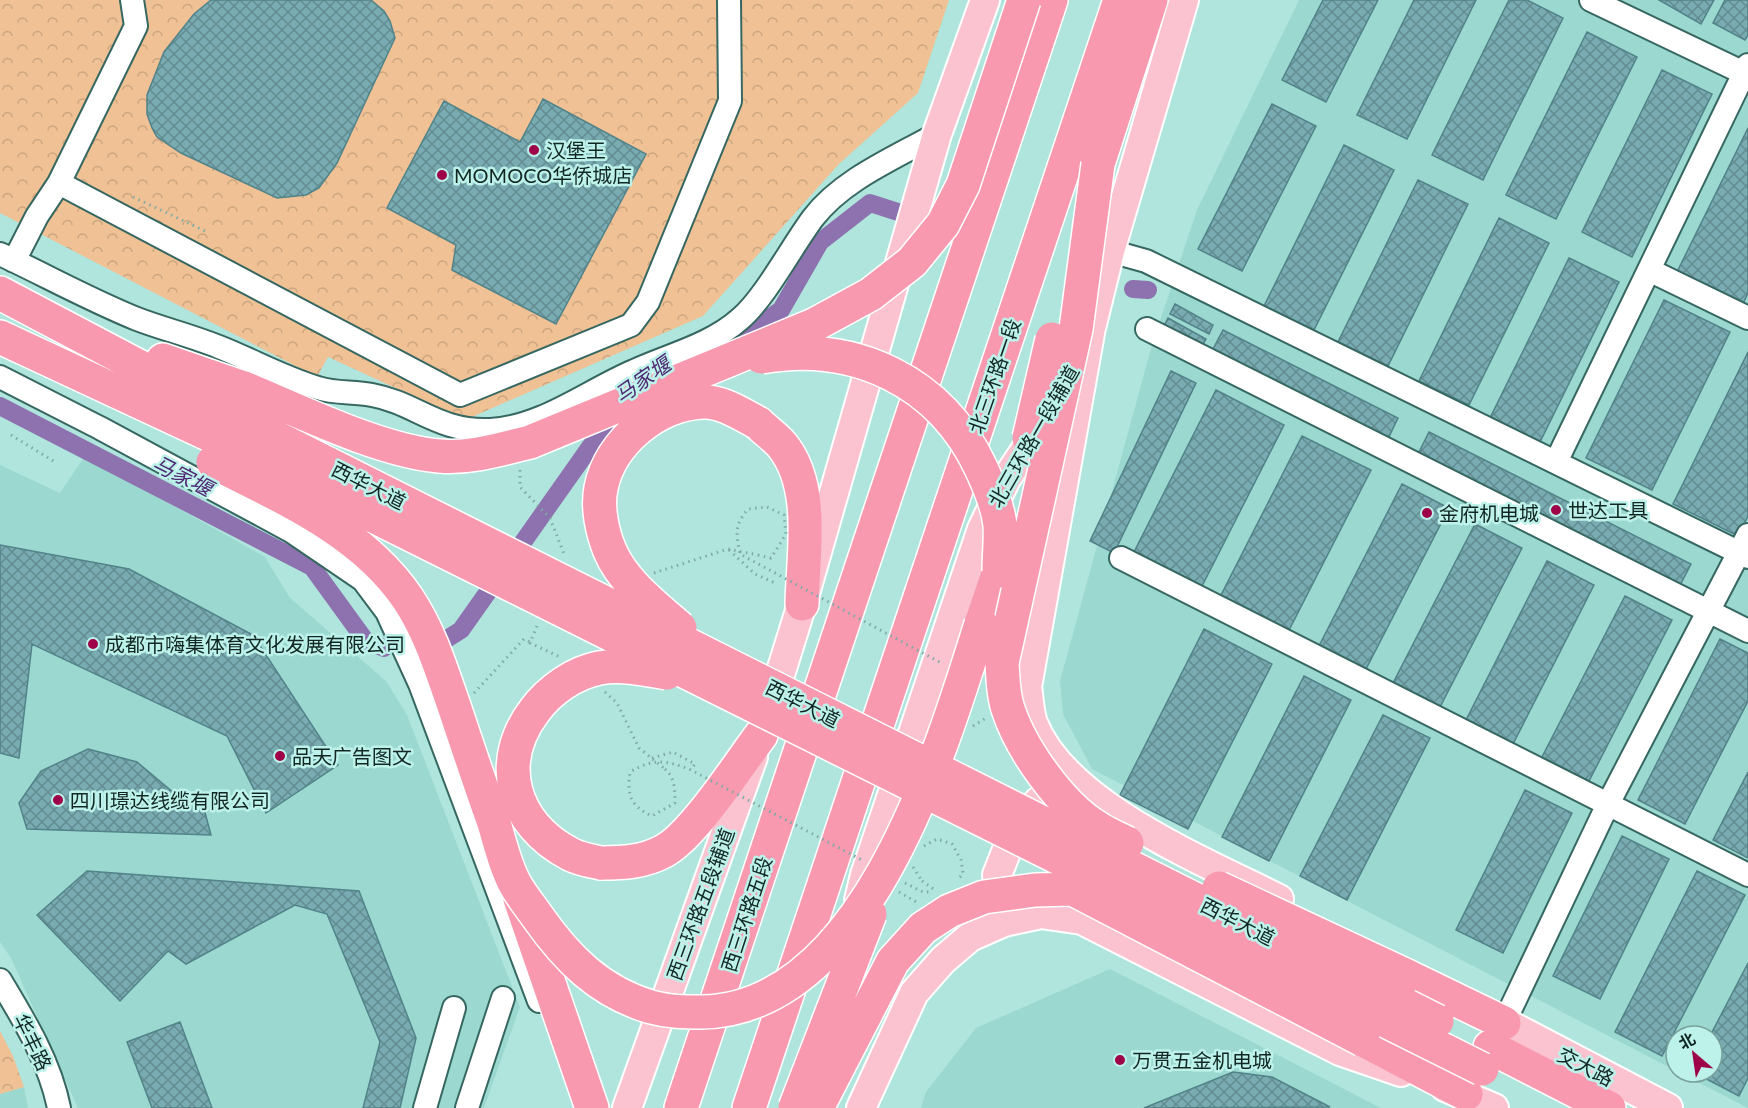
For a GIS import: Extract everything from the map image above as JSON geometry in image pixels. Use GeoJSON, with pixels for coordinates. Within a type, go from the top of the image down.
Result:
{"type":"FeatureCollection","features":[{"type":"Feature","properties":{"kind":"highway"},"geometry":{"type":"LineString","coordinates":[[0,338],[41,357],[229,427],[366,436],[408,451],[441,456],[488,453],[530,442],[814,325],[871,294],[912,262],[942,224],[963,185],[1024,0]]}},
{"type":"Feature","properties":{"kind":"highway","name":"西三环路五段"},"geometry":{"type":"LineString","coordinates":[[681,1108],[1051,0]]}},
{"type":"Feature","properties":{"kind":"highway","name":"北三环路一段"},"geometry":{"type":"LineString","coordinates":[[749,1108],[1120,0]]}},
{"type":"Feature","properties":{"kind":"highway"},"geometry":{"type":"LineString","coordinates":[[795,1108],[935,764],[999,571],[1040,386],[1098,164],[1151,0]]}},
{"type":"Feature","properties":{"kind":"highway"},"geometry":{"type":"LineString","coordinates":[[1098,164],[1076,329],[1002,663],[1007,707],[1020,738],[1065,800],[1096,827],[1157,894]]}},
{"type":"Feature","properties":{"kind":"highway"},"geometry":{"type":"LineString","coordinates":[[0,293],[63,324],[229,427],[305,510],[344,534],[379,565],[407,597],[430,637],[592,1108]]}},
{"type":"Feature","properties":{"kind":"highway"},"geometry":{"type":"LineString","coordinates":[[681,380],[764,357],[803,354],[835,355],[878,367],[907,381],[936,403],[957,426],[975,455],[988,482],[1000,523],[999,571]]}},
{"type":"Feature","properties":{"kind":"highway"},"geometry":{"type":"LineString","coordinates":[[704,667],[634,586],[610,552],[601,521],[600,488],[612,460],[630,435],[654,417],[679,406],[705,402],[732,409],[758,423],[782,446],[796,473],[804,505],[793,591]]}},
{"type":"Feature","properties":{"kind":"highway","name":"西华大道"},"geometry":{"type":"LineString","coordinates":[[229,427],[1209,920],[1482,1075],[1560,1108]]}},
{"type":"Feature","properties":{"kind":"highway"},"geometry":{"type":"LineString","coordinates":[[704,667],[598,668],[567,680],[542,700],[522,726],[512,755],[513,783],[523,810],[543,835],[571,855],[601,863],[633,862],[665,851],[695,823],[761,735]]}},
{"type":"Feature","properties":{"kind":"highway"},"geometry":{"type":"LineString","coordinates":[[1096,827],[1190,875],[1407,976],[1482,1075]]}},
{"type":"Feature","properties":{"kind":"highway"},"geometry":{"type":"LineString","coordinates":[[514,883],[558,946],[588,976],[624,999],[668,1012],[727,1011],[771,994],[821,958],[862,911],[894,866]]}},
{"type":"Feature","properties":{"kind":"highway"},"geometry":{"type":"LineString","coordinates":[[817,1108],[892,961],[923,928],[949,911],[984,897],[1035,890],[1073,889],[1157,894]]}},
{"type":"Feature","properties":{"kind":"highway"},"geometry":{"type":"LineString","coordinates":[[1073,889],[1362,1040],[1482,1075]]}},
{"type":"Feature","properties":{"kind":"highway"},"geometry":{"type":"LineString","coordinates":[[1209,920],[1290,920]]}},
{"type":"Feature","properties":{"kind":"highway"},"geometry":{"type":"LineString","coordinates":[[1209,920],[1259,986]]}},
{"type":"Feature","properties":{"kind":"highway","name":"西华大道"},"geometry":{"type":"LineString","coordinates":[[1482,1075],[1609,1108]]}},
{"type":"Feature","properties":{"kind":"main road"},"geometry":{"type":"LineString","coordinates":[[793,591],[937,134],[985,0]]}},
{"type":"Feature","properties":{"kind":"main road","name":"北三环路一段辅道"},"geometry":{"type":"LineString","coordinates":[[836,1108],[841,976],[865,875],[982,529],[1006,479],[1037,434],[1063,390],[1091,328],[1110,252],[1184,0]]}},
{"type":"Feature","properties":{"kind":"main road"},"geometry":{"type":"LineString","coordinates":[[1091,328],[1027,687],[1033,723],[1051,753],[1079,783],[1107,807],[1135,826],[1391,956],[1482,1075]]}},
{"type":"Feature","properties":{"kind":"main road","name":"西三环路五段辅道"},"geometry":{"type":"LineString","coordinates":[[627,1108],[761,735],[772,700],[793,591]]}},
{"type":"Feature","properties":{"kind":"main road"},"geometry":{"type":"LineString","coordinates":[[1004,922],[997,875],[1018,822],[1039,801],[1079,783]]}},
{"type":"Feature","properties":{"kind":"main road"},"geometry":{"type":"LineString","coordinates":[[861,1108],[914,993],[943,960],[970,938],[1004,922],[1041,914],[1082,920],[1340,1051],[1482,1075]]}},
{"type":"Feature","properties":{"kind":"main road","name":"交大路"},"geometry":{"type":"LineString","coordinates":[[1482,1075],[1668,1108]]}},
{"type":"Feature","properties":{"kind":"street"},"geometry":{"type":"LineString","coordinates":[[132,0],[136,26],[59,183],[7,257],[136,319],[216,345],[318,388],[348,394],[371,394],[395,402],[440,424],[469,430],[492,430],[529,422],[561,409],[616,379],[714,337],[741,319],[814,216],[836,194],[866,174],[937,134]]}},
{"type":"Feature","properties":{"kind":"street"},"geometry":{"type":"LineString","coordinates":[[59,183],[460,395],[631,325],[648,302],[730,101],[729,0]]}},
{"type":"Feature","properties":{"kind":"street"},"geometry":{"type":"LineString","coordinates":[[1556,462],[1747,71],[1591,0]]}},
{"type":"Feature","properties":{"kind":"street"},"geometry":{"type":"LineString","coordinates":[[1110,252],[1146,261],[1556,462],[1745,548],[1708,611],[1608,804],[1482,1075]]}},
{"type":"Feature","properties":{"kind":"street"},"geometry":{"type":"LineString","coordinates":[[1649,270],[1748,318]]}},
{"type":"Feature","properties":{"kind":"street"},"geometry":{"type":"LineString","coordinates":[[1147,329],[1748,631]]}},
{"type":"Feature","properties":{"kind":"street"},"geometry":{"type":"LineString","coordinates":[[0,377],[291,531],[363,580],[387,612],[420,684],[577,1108]]}},
{"type":"Feature","properties":{"kind":"street"},"geometry":{"type":"LineString","coordinates":[[1121,558],[1748,875]]}},
{"type":"Feature","properties":{"kind":"street","name":"华丰路"},"geometry":{"type":"LineString","coordinates":[[0,980],[27,1025],[56,1089],[59,1108]]}},
{"type":"Feature","properties":{"kind":"street"},"geometry":{"type":"LineString","coordinates":[[467,1108],[503,998]]}},
{"type":"Feature","properties":{"kind":"street"},"geometry":{"type":"LineString","coordinates":[[424,1108],[454,1008]]}},
{"type":"Feature","properties":{"kind":"path"},"geometry":{"type":"LineString","coordinates":[[133,197],[205,231]]}},
{"type":"Feature","properties":{"kind":"path"},"geometry":{"type":"LineString","coordinates":[[11,435],[55,462]]}},
{"type":"Feature","properties":{"kind":"path"},"geometry":{"type":"LineString","coordinates":[[536,503],[550,518],[566,558]]}},
{"type":"Feature","properties":{"kind":"path"},"geometry":{"type":"LineString","coordinates":[[758,555],[771,558],[786,534],[784,515],[767,507],[748,509],[738,522],[736,536],[740,554],[793,591]]}},
{"type":"Feature","properties":{"kind":"path"},"geometry":{"type":"LineString","coordinates":[[728,549],[755,574],[949,667]]}},
{"type":"Feature","properties":{"kind":"path"},"geometry":{"type":"LineString","coordinates":[[469,699],[524,639],[530,643]]}},
{"type":"Feature","properties":{"kind":"path"},"geometry":{"type":"LineString","coordinates":[[965,724],[973,726],[992,715]]}},
{"type":"Feature","properties":{"kind":"path"},"geometry":{"type":"LineString","coordinates":[[652,759],[673,752],[695,764],[691,770]]}},
{"type":"Feature","properties":{"kind":"path"},"geometry":{"type":"LineString","coordinates":[[665,769],[671,774],[675,787],[675,803],[652,816],[637,810],[627,790],[630,772],[644,763],[668,761],[894,866],[923,892],[945,892]]}},
{"type":"Feature","properties":{"kind":"path"},"geometry":{"type":"LineString","coordinates":[[921,848],[938,839],[952,844],[961,860],[963,874],[951,886]]}},
{"type":"Feature","properties":{"kind":"path"},"geometry":{"type":"LineString","coordinates":[[894,866],[912,867],[922,881]]}},
{"type":"Feature","properties":{"kind":"path"},"geometry":{"type":"LineString","coordinates":[[894,866],[898,892],[920,904]]}},
{"type":"Feature","properties":{"kind":"shaded area","name":"金府机电城"},"geometry":{"type":"Polygon","coordinates":[[[1299,0],[1748,0],[1748,1108],[1701,1084],[1724,1084],[1724,1024],[1664,1024],[1664,1065],[1092,769],[1063,714],[1060,681],[1152,345],[1197,210],[1299,0]]]}},
{"type":"Feature","properties":{"kind":"shaded area"},"geometry":{"type":"Polygon","coordinates":[[[85,456],[265,557],[290,598],[386,681],[407,715],[520,1007],[484,1108],[78,1108],[11,958],[0,942],[0,465],[60,493],[85,456]]]}},
{"type":"Feature","properties":{"kind":"shaded area","name":"万贯五金机电城"},"geometry":{"type":"Polygon","coordinates":[[[1110,969],[1381,1108],[921,1108],[926,1092],[976,1028],[1110,969]]]}},
{"type":"Feature","properties":{"kind":"shaded area"},"geometry":{"type":"Polygon","coordinates":[[[24,1087],[28,1108],[0,1108],[0,1094],[24,1087]]]}},
{"type":"Feature","properties":{"kind":"green space"},"geometry":{"type":"Polygon","coordinates":[[[0,0],[949,0],[918,93],[839,164],[703,316],[465,420],[328,357],[317,377],[0,213],[0,0]]]}},
{"type":"Feature","properties":{"kind":"green space"},"geometry":{"type":"Polygon","coordinates":[[[0,1031],[13,1056],[24,1087],[0,1094],[0,1031]]]}},
{"type":"Feature","properties":{"kind":"building"},"geometry":{"type":"Polygon","coordinates":[[[211,0],[371,0],[384,11],[390,21],[395,38],[337,163],[319,188],[306,195],[277,198],[181,153],[157,137],[152,128],[147,114],[147,95],[164,52],[194,14],[211,0]]]}},
{"type":"Feature","properties":{"kind":"building"},"geometry":{"type":"Polygon","coordinates":[[[1323,0],[1378,0],[1326,102],[1282,80],[1323,0]]]}},
{"type":"Feature","properties":{"kind":"building"},"geometry":{"type":"Polygon","coordinates":[[[1414,0],[1476,0],[1407,139],[1357,115],[1414,0]]]}},
{"type":"Feature","properties":{"kind":"building"},"geometry":{"type":"Polygon","coordinates":[[[1509,0],[1527,0],[1563,18],[1483,180],[1432,155],[1509,0]]]}},
{"type":"Feature","properties":{"kind":"building"},"geometry":{"type":"Polygon","coordinates":[[[1659,0],[1714,0],[1701,24],[1659,0]]]}},
{"type":"Feature","properties":{"kind":"building"},"geometry":{"type":"Polygon","coordinates":[[[1725,0],[1748,0],[1748,35],[1745,40],[1713,23],[1725,0]]]}},
{"type":"Feature","properties":{"kind":"building"},"geometry":{"type":"Polygon","coordinates":[[[1587,32],[1637,57],[1556,219],[1506,195],[1587,32]]]}},
{"type":"Feature","properties":{"kind":"building"},"geometry":{"type":"Polygon","coordinates":[[[1662,70],[1712,94],[1632,257],[1582,232],[1662,70]]]}},
{"type":"Feature","properties":{"kind":"building"},"geometry":{"type":"Polygon","coordinates":[[[543,99],[646,154],[556,324],[452,270],[456,245],[387,208],[444,101],[520,142],[543,99]]]}},
{"type":"Feature","properties":{"kind":"building"},"geometry":{"type":"Polygon","coordinates":[[[1272,104],[1316,126],[1242,271],[1198,249],[1272,104]]]}},
{"type":"Feature","properties":{"kind":"building"},"geometry":{"type":"Polygon","coordinates":[[[1748,128],[1748,293],[1742,306],[1676,274],[1748,128]]]}},
{"type":"Feature","properties":{"kind":"building"},"geometry":{"type":"Polygon","coordinates":[[[1344,145],[1394,170],[1313,332],[1263,308],[1344,145]]]}},
{"type":"Feature","properties":{"kind":"building"},"geometry":{"type":"Polygon","coordinates":[[[1418,180],[1468,204],[1388,366],[1338,342],[1418,180]]]}},
{"type":"Feature","properties":{"kind":"building"},"geometry":{"type":"Polygon","coordinates":[[[1499,218],[1549,243],[1469,405],[1419,381],[1499,218]]]}},
{"type":"Feature","properties":{"kind":"building"},"geometry":{"type":"Polygon","coordinates":[[[1569,258],[1619,282],[1539,444],[1489,420],[1569,258]]]}},
{"type":"Feature","properties":{"kind":"building"},"geometry":{"type":"Polygon","coordinates":[[[1664,300],[1730,332],[1652,490],[1586,458],[1664,300]]]}},
{"type":"Feature","properties":{"kind":"building"},"geometry":{"type":"Polygon","coordinates":[[[1175,304],[1213,325],[1209,334],[1170,314],[1175,304]]]}},
{"type":"Feature","properties":{"kind":"building"},"geometry":{"type":"Polygon","coordinates":[[[1168,318],[1206,339],[1201,348],[1163,328],[1168,318]]]}},
{"type":"Feature","properties":{"kind":"building"},"geometry":{"type":"Polygon","coordinates":[[[1223,330],[1398,418],[1386,443],[1210,355],[1223,330]]]}},
{"type":"Feature","properties":{"kind":"building"},"geometry":{"type":"Polygon","coordinates":[[[1748,352],[1748,516],[1738,536],[1673,504],[1748,352]]]}},
{"type":"Feature","properties":{"kind":"building"},"geometry":{"type":"Polygon","coordinates":[[[1171,371],[1196,383],[1114,553],[1090,541],[1171,371]]]}},
{"type":"Feature","properties":{"kind":"building"},"geometry":{"type":"Polygon","coordinates":[[[1216,390],[1284,425],[1200,590],[1132,556],[1216,390]]]}},
{"type":"Feature","properties":{"kind":"building"},"geometry":{"type":"Polygon","coordinates":[[[1429,432],[1691,564],[1677,591],[1415,460],[1429,432]]]}},
{"type":"Feature","properties":{"kind":"building"},"geometry":{"type":"Polygon","coordinates":[[[1302,436],[1371,470],[1286,636],[1218,601],[1302,436]]]}},
{"type":"Feature","properties":{"kind":"building"},"geometry":{"type":"Polygon","coordinates":[[[1402,484],[1449,508],[1366,669],[1319,646],[1402,484]]]}},
{"type":"Feature","properties":{"kind":"building"},"geometry":{"type":"Polygon","coordinates":[[[1475,524],[1522,548],[1439,709],[1392,685],[1475,524]]]}},
{"type":"Feature","properties":{"kind":"building"},"geometry":{"type":"Polygon","coordinates":[[[0,545],[129,569],[253,635],[338,765],[266,813],[227,736],[32,644],[19,758],[0,753],[0,545]]]}},
{"type":"Feature","properties":{"kind":"building"},"geometry":{"type":"Polygon","coordinates":[[[1547,561],[1594,585],[1512,746],[1465,722],[1547,561]]]}},
{"type":"Feature","properties":{"kind":"building"},"geometry":{"type":"Polygon","coordinates":[[[1625,596],[1672,620],[1589,781],[1542,757],[1625,596]]]}},
{"type":"Feature","properties":{"kind":"building"},"geometry":{"type":"Polygon","coordinates":[[[1204,629],[1272,664],[1188,829],[1120,795],[1204,629]]]}},
{"type":"Feature","properties":{"kind":"building"},"geometry":{"type":"Polygon","coordinates":[[[1720,639],[1748,653],[1748,701],[1685,824],[1638,800],[1720,639]]]}},
{"type":"Feature","properties":{"kind":"building"},"geometry":{"type":"Polygon","coordinates":[[[1304,676],[1351,700],[1269,861],[1222,837],[1304,676]]]}},
{"type":"Feature","properties":{"kind":"building"},"geometry":{"type":"Polygon","coordinates":[[[1383,715],[1430,738],[1347,900],[1300,876],[1383,715]]]}},
{"type":"Feature","properties":{"kind":"building"},"geometry":{"type":"Polygon","coordinates":[[[88,749],[137,762],[174,793],[203,805],[211,835],[27,829],[19,803],[41,771],[88,749]]]}},
{"type":"Feature","properties":{"kind":"building"},"geometry":{"type":"Polygon","coordinates":[[[1748,772],[1748,858],[1713,840],[1748,772]]]}},
{"type":"Feature","properties":{"kind":"building"},"geometry":{"type":"Polygon","coordinates":[[[1525,790],[1572,813],[1503,953],[1456,930],[1525,790]]]}},
{"type":"Feature","properties":{"kind":"building"},"geometry":{"type":"Polygon","coordinates":[[[1622,836],[1669,859],[1600,999],[1553,976],[1622,836]]]}},
{"type":"Feature","properties":{"kind":"building"},"geometry":{"type":"Polygon","coordinates":[[[87,871],[359,891],[416,1038],[400,1108],[363,1108],[380,1042],[327,914],[295,905],[186,964],[168,951],[120,1001],[37,915],[87,871]]]}},
{"type":"Feature","properties":{"kind":"building"},"geometry":{"type":"Polygon","coordinates":[[[1697,871],[1745,895],[1678,1024],[1664,1024],[1662,1056],[1615,1032],[1697,871]]]}},
{"type":"Feature","properties":{"kind":"building"},"geometry":{"type":"Polygon","coordinates":[[[1748,963],[1748,1078],[1739,1096],[1716,1084],[1724,1084],[1724,1024],[1716,1024],[1748,963]]]}},
{"type":"Feature","properties":{"kind":"building"},"geometry":{"type":"Polygon","coordinates":[[[180,1022],[212,1108],[152,1108],[127,1042],[180,1022]]]}},
{"type":"Feature","properties":{"kind":"building"},"geometry":{"type":"Polygon","coordinates":[[[1233,1072],[1272,1077],[1330,1107],[1144,1108],[1233,1072]]]}},
{"type":"Feature","properties":{"kind":"waterway","name":"马家堰"},"geometry":{"type":"LineString","coordinates":[[722,351],[781,310],[820,242],[870,203],[901,213]]}},
{"type":"Feature","properties":{"kind":"waterway","name":"马家堰"},"geometry":{"type":"LineString","coordinates":[[1133,289],[1148,290]]}},
{"type":"Feature","properties":{"kind":"waterway","name":"马家堰"},"geometry":{"type":"LineString","coordinates":[[0,406],[312,567],[365,640],[384,648]]}},
{"type":"Feature","properties":{"kind":"waterway","name":"马家堰"},"geometry":{"type":"LineString","coordinates":[[442,642],[461,630],[595,440],[638,410]]}},
{"type":"Feature","properties":{"kind":"place","name":"汉堡王"},"geometry":{"type":"Point","coordinates":[534,150]}},
{"type":"Feature","properties":{"kind":"place","name":"MOMOCO华侨城店"},"geometry":{"type":"Point","coordinates":[442,175]}},
{"type":"Feature","properties":{"kind":"place","name":"世达工具"},"geometry":{"type":"Point","coordinates":[1556,510]}},
{"type":"Feature","properties":{"kind":"place","name":"金府机电城"},"geometry":{"type":"Point","coordinates":[1427,513]}},
{"type":"Feature","properties":{"kind":"place","name":"成都市嗨集体育文化发展有限公司"},"geometry":{"type":"Point","coordinates":[93,644]}},
{"type":"Feature","properties":{"kind":"place","name":"品天广告图文"},"geometry":{"type":"Point","coordinates":[280,756]}},
{"type":"Feature","properties":{"kind":"place","name":"四川璟达线缆有限公司"},"geometry":{"type":"Point","coordinates":[58,800]}},
{"type":"Feature","properties":{"kind":"place","name":"万贯五金机电城"},"geometry":{"type":"Point","coordinates":[1120,1060]}}]}
